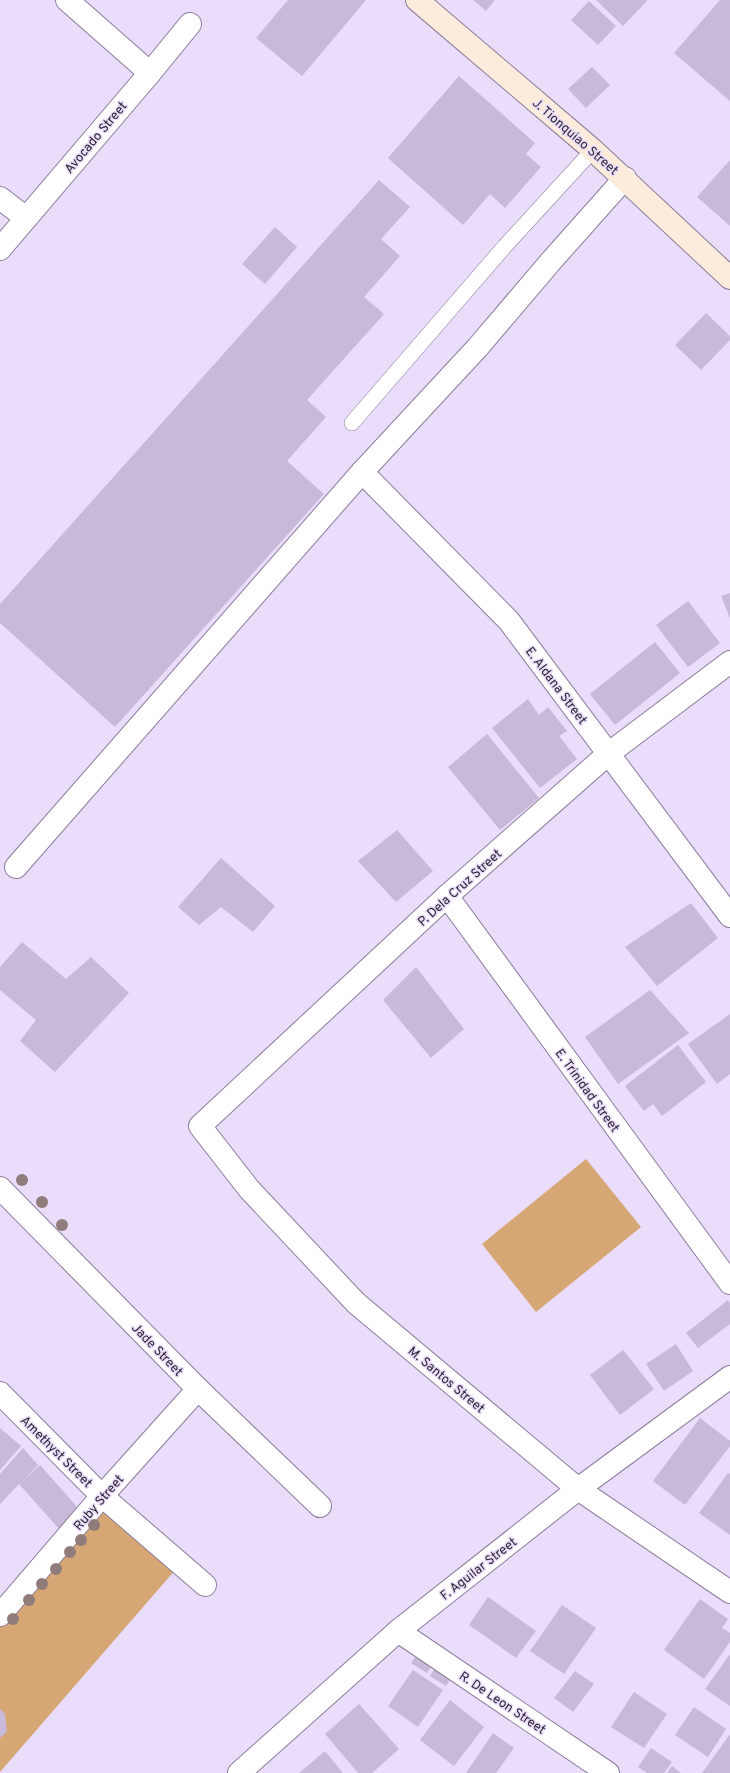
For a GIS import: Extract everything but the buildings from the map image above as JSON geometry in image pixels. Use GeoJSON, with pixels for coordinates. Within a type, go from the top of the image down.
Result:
{"type":"FeatureCollection","features":[{"type":"Feature","properties":{"kind":"main road","name":"J. Tionquiao Street"},"geometry":{"type":"LineString","coordinates":[[417,0],[625,178],[730,278]]}},
{"type":"Feature","properties":{"kind":"street"},"geometry":{"type":"LineString","coordinates":[[67,0],[150,73]]}},
{"type":"Feature","properties":{"kind":"street","name":"Avocado Street"},"geometry":{"type":"LineString","coordinates":[[0,249],[190,24]]}},
{"type":"Feature","properties":{"kind":"street"},"geometry":{"type":"LineString","coordinates":[[16,867],[362,472],[478,347],[552,260],[625,178]]}},
{"type":"Feature","properties":{"kind":"street"},"geometry":{"type":"LineString","coordinates":[[0,198],[26,218]]}},
{"type":"Feature","properties":{"kind":"street","name":"E. Aldana Street"},"geometry":{"type":"LineString","coordinates":[[362,472],[509,621],[730,916]]}},
{"type":"Feature","properties":{"kind":"street","name":"P. Dela Cruz Street"},"geometry":{"type":"LineString","coordinates":[[200,1126],[447,896],[608,754],[730,662]]}},
{"type":"Feature","properties":{"kind":"street","name":"E. Trinidad Street"},"geometry":{"type":"LineString","coordinates":[[447,896],[730,1283]]}},
{"type":"Feature","properties":{"kind":"street","name":"M. Santos Street"},"geometry":{"type":"LineString","coordinates":[[200,1126],[249,1189],[356,1303],[578,1489],[730,1592]]}},
{"type":"Feature","properties":{"kind":"street","name":"Jade Street"},"geometry":{"type":"LineString","coordinates":[[0,1188],[198,1390],[320,1506]]}},
{"type":"Feature","properties":{"kind":"street","name":"F. Aguilar Street"},"geometry":{"type":"LineString","coordinates":[[238,1773],[398,1631],[578,1489],[730,1377]]}},
{"type":"Feature","properties":{"kind":"street","name":"Ruby Street"},"geometry":{"type":"LineString","coordinates":[[2,1609],[198,1390]]}},
{"type":"Feature","properties":{"kind":"street","name":"Amethyst Street"},"geometry":{"type":"LineString","coordinates":[[0,1393],[102,1496],[205,1585]]}},
{"type":"Feature","properties":{"kind":"street","name":"R. De Leon Street"},"geometry":{"type":"LineString","coordinates":[[398,1631],[608,1773]]}},
{"type":"Feature","properties":{"kind":"lane"},"geometry":{"type":"LineString","coordinates":[[352,423],[505,246],[593,150]]}},
{"type":"Feature","properties":{"kind":"shaded area"},"geometry":{"type":"Polygon","coordinates":[[[586,1159],[641,1227],[536,1312],[482,1244],[586,1159]]]}},
{"type":"Feature","properties":{"kind":"shaded area"},"geometry":{"type":"Polygon","coordinates":[[[104,1505],[176,1569],[0,1772],[0,1627],[104,1505]]]}}]}
